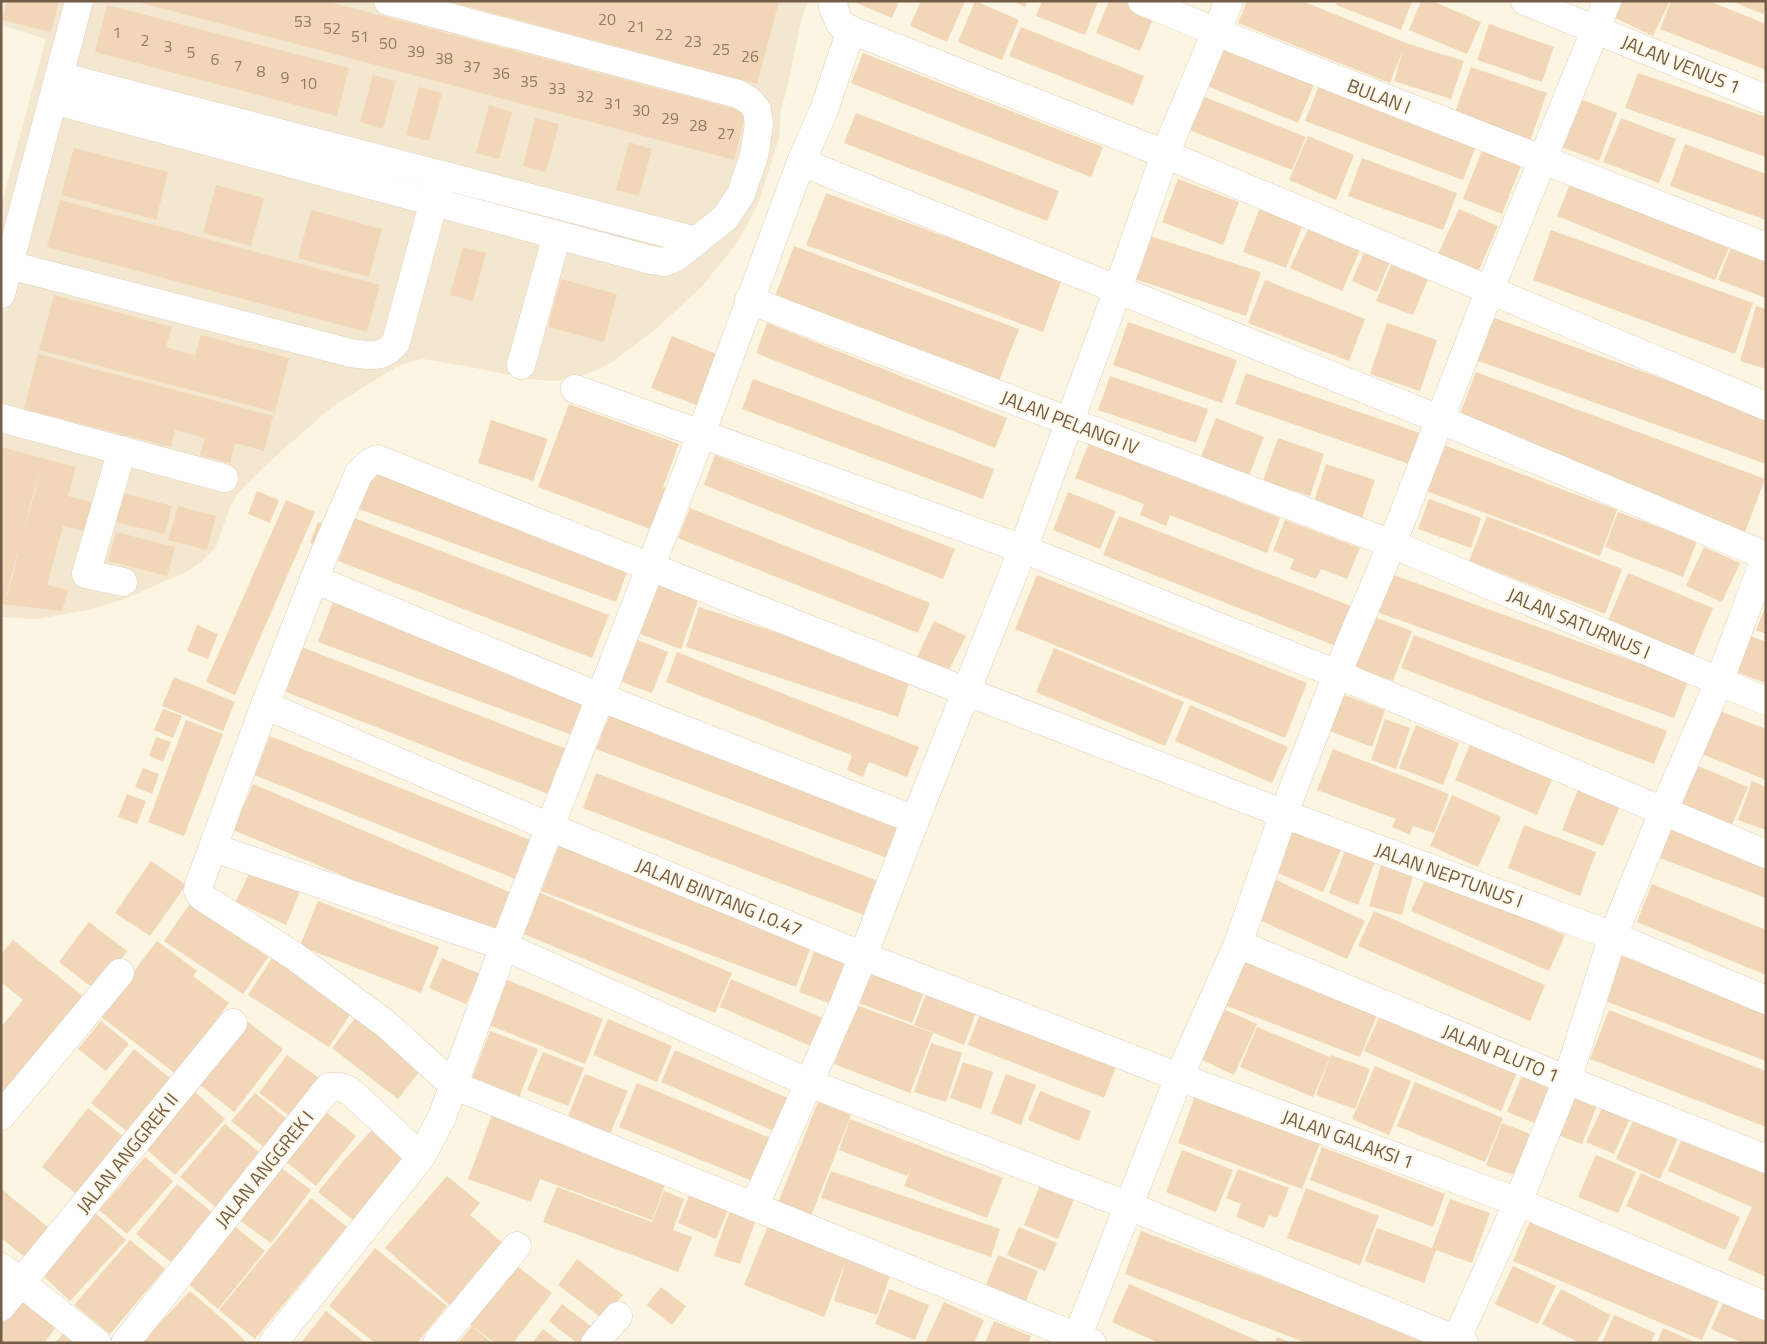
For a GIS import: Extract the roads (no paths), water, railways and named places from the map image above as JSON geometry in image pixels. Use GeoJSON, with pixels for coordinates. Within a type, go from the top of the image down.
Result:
{"type":"FeatureCollection","features":[{"type":"Feature","properties":{"kind":"street"},"geometry":{"type":"LineString","coordinates":[[1,294],[79,1]]}},
{"type":"Feature","properties":{"kind":"street"},"geometry":{"type":"LineString","coordinates":[[56,88],[434,202],[650,260],[664,262],[675,258],[725,218],[741,194],[754,156],[759,124],[757,110],[750,102],[738,94],[388,1]]}},
{"type":"Feature","properties":{"kind":"street"},"geometry":{"type":"LineString","coordinates":[[834,1],[833,7],[840,24],[851,30],[1165,154],[1766,406]]}},
{"type":"Feature","properties":{"kind":"street","name":"BULAN I"},"geometry":{"type":"LineString","coordinates":[[1142,1],[1216,32],[1766,248]]}},
{"type":"Feature","properties":{"kind":"street"},"geometry":{"type":"LineString","coordinates":[[754,1208],[863,956],[965,692],[1023,550],[1165,154],[1229,1]]}},
{"type":"Feature","properties":{"kind":"street","name":"JALAN VENUS 1"},"geometry":{"type":"LineString","coordinates":[[1525,1],[1766,98]]}},
{"type":"Feature","properties":{"kind":"street"},"geometry":{"type":"LineString","coordinates":[[915,820],[600,697],[314,579],[265,705],[198,891],[201,896],[294,956],[386,1024],[453,1085],[1082,1341],[1129,1206],[1179,1077],[1238,944],[1284,813],[1337,674],[1392,544],[1438,419],[1596,30],[1606,1]]}},
{"type":"Feature","properties":{"kind":"street"},"geometry":{"type":"LineString","coordinates":[[273,1343],[421,1157],[442,1118],[504,946],[700,435],[801,162],[824,110],[851,30]]}},
{"type":"Feature","properties":{"kind":"street"},"geometry":{"type":"LineString","coordinates":[[56,88],[441,175],[697,241]]}},
{"type":"Feature","properties":{"kind":"street"},"geometry":{"type":"LineString","coordinates":[[214,848],[504,946],[808,1083],[1129,1206],[1458,1342],[1518,1202],[1567,1080],[1613,936],[1663,812],[1719,682],[1766,556],[1118,288],[801,162]]}},
{"type":"Feature","properties":{"kind":"street"},"geometry":{"type":"LineString","coordinates":[[9,266],[351,353],[370,356],[381,355],[392,348],[396,342],[441,175]]}},
{"type":"Feature","properties":{"kind":"street"},"geometry":{"type":"LineString","coordinates":[[522,365],[557,236]]}},
{"type":"Feature","properties":{"kind":"street","name":"JALAN PELANGI IV"},"geometry":{"type":"LineString","coordinates":[[749,300],[1392,544]]}},
{"type":"Feature","properties":{"kind":"street"},"geometry":{"type":"LineString","coordinates":[[575,389],[1023,550],[1337,674],[1766,854]]}},
{"type":"Feature","properties":{"kind":"street"},"geometry":{"type":"LineString","coordinates":[[1,418],[224,478]]}},
{"type":"Feature","properties":{"kind":"street"},"geometry":{"type":"LineString","coordinates":[[122,450],[86,574],[124,582]]}},
{"type":"Feature","properties":{"kind":"street","name":"JALAN NEPTUNUS I"},"geometry":{"type":"LineString","coordinates":[[314,579],[359,473],[368,464],[377,459],[965,692],[1613,936],[1766,1000]]}},
{"type":"Feature","properties":{"kind":"street","name":"JALAN SATURNUS I"},"geometry":{"type":"LineString","coordinates":[[1392,544],[1766,700]]}},
{"type":"Feature","properties":{"kind":"street","name":"JALAN BINTANG I.0.47"},"geometry":{"type":"LineString","coordinates":[[265,705],[550,827],[863,956],[1179,1077]]}},
{"type":"Feature","properties":{"kind":"street","name":"JALAN PLUTO 1"},"geometry":{"type":"LineString","coordinates":[[1238,944],[1567,1080],[1766,1159]]}},
{"type":"Feature","properties":{"kind":"street"},"geometry":{"type":"LineString","coordinates":[[1,1116],[120,973]]}},
{"type":"Feature","properties":{"kind":"street","name":"JALAN ANGGREK II"},"geometry":{"type":"LineString","coordinates":[[1,1307],[11,1275],[233,1023]]}},
{"type":"Feature","properties":{"kind":"street","name":"JALAN GALAKSI 1"},"geometry":{"type":"LineString","coordinates":[[1179,1077],[1518,1202],[1766,1306]]}},
{"type":"Feature","properties":{"kind":"street","name":"JALAN ANGGREK I"},"geometry":{"type":"LineString","coordinates":[[125,1343],[329,1088],[340,1087],[350,1091],[421,1157]]}},
{"type":"Feature","properties":{"kind":"street"},"geometry":{"type":"LineString","coordinates":[[438,1343],[517,1246]]}},
{"type":"Feature","properties":{"kind":"street"},"geometry":{"type":"LineString","coordinates":[[11,1275],[97,1343]]}},
{"type":"Feature","properties":{"kind":"street"},"geometry":{"type":"LineString","coordinates":[[595,1343],[618,1316]]}}]}
